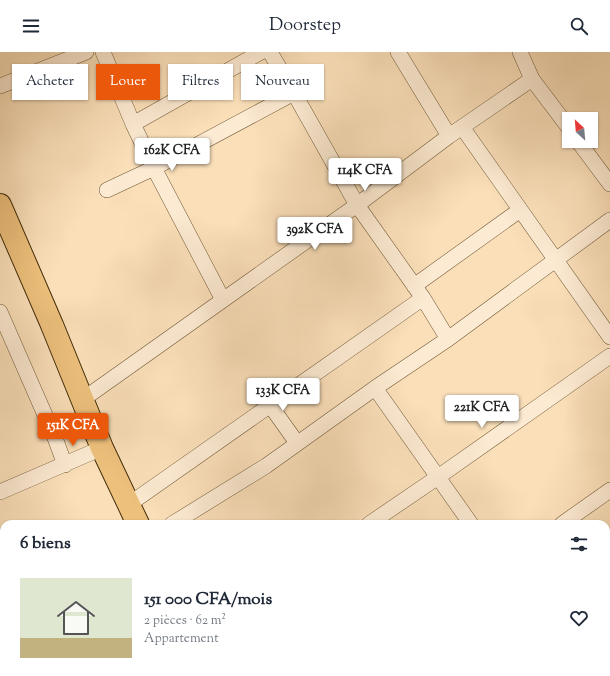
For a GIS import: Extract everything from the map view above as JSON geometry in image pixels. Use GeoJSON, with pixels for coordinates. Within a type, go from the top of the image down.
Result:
{"type":"FeatureCollection","features":[{"type":"Feature","properties":{"kind":"main road"},"geometry":{"type":"LineString","coordinates":[[0,205],[4,228],[48,318],[102,448],[136,520]]}},
{"type":"Feature","properties":{"kind":"street"},"geometry":{"type":"LineString","coordinates":[[0,86],[86,52]]}},
{"type":"Feature","properties":{"kind":"street"},"geometry":{"type":"LineString","coordinates":[[103,52],[133,124],[154,168],[223,300]]}},
{"type":"Feature","properties":{"kind":"street"},"geometry":{"type":"LineString","coordinates":[[133,124],[261,52]]}},
{"type":"Feature","properties":{"kind":"street"},"geometry":{"type":"LineString","coordinates":[[270,52],[277,64]]}},
{"type":"Feature","properties":{"kind":"street"},"geometry":{"type":"LineString","coordinates":[[398,52],[449,136]]}},
{"type":"Feature","properties":{"kind":"street"},"geometry":{"type":"LineString","coordinates":[[520,52],[532,79],[562,119]]}},
{"type":"Feature","properties":{"kind":"street"},"geometry":{"type":"LineString","coordinates":[[82,400],[357,205],[449,136],[532,79]]}},
{"type":"Feature","properties":{"kind":"street"},"geometry":{"type":"LineString","coordinates":[[106,190],[154,168],[283,100]]}},
{"type":"Feature","properties":{"kind":"street"},"geometry":{"type":"LineString","coordinates":[[297,100],[357,205],[419,292],[448,339]]}},
{"type":"Feature","properties":{"kind":"street"},"geometry":{"type":"LineString","coordinates":[[462,127],[610,338]]}},
{"type":"Feature","properties":{"kind":"street"},"geometry":{"type":"LineString","coordinates":[[583,148],[610,184]]}},
{"type":"Feature","properties":{"kind":"street"},"geometry":{"type":"LineString","coordinates":[[128,505],[270,405],[419,292],[520,210]]}},
{"type":"Feature","properties":{"kind":"street"},"geometry":{"type":"LineString","coordinates":[[178,520],[266,466],[375,388],[448,339],[610,220]]}},
{"type":"Feature","properties":{"kind":"street"},"geometry":{"type":"LineString","coordinates":[[0,312],[55,438],[65,465]]}},
{"type":"Feature","properties":{"kind":"street"},"geometry":{"type":"LineString","coordinates":[[375,520],[610,356]]}},
{"type":"Feature","properties":{"kind":"street"},"geometry":{"type":"LineString","coordinates":[[375,388],[468,520]]}},
{"type":"Feature","properties":{"kind":"street"},"geometry":{"type":"LineString","coordinates":[[270,405],[298,443]]}},
{"type":"Feature","properties":{"kind":"street"},"geometry":{"type":"LineString","coordinates":[[0,492],[102,448]]}},
{"type":"Feature","properties":{"kind":"street"},"geometry":{"type":"LineString","coordinates":[[568,520],[610,490]]}}]}
